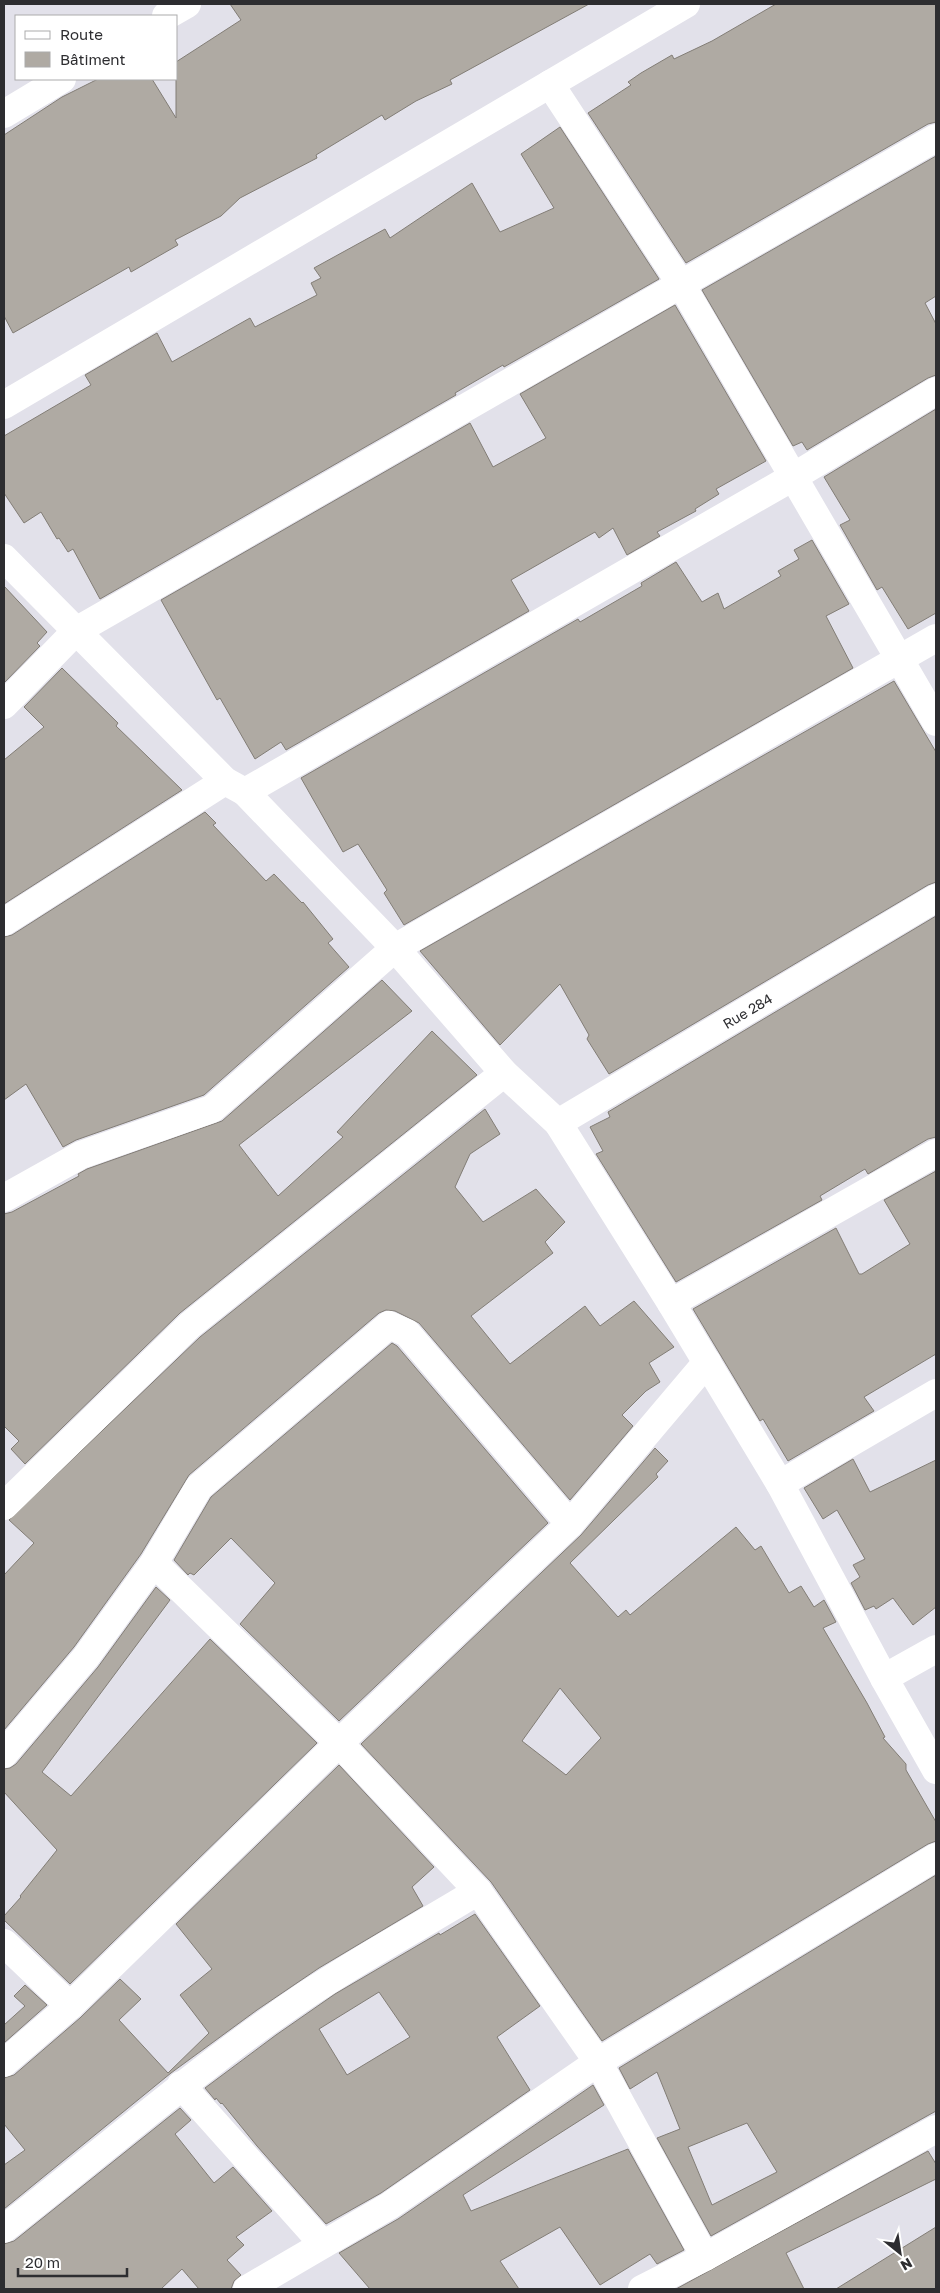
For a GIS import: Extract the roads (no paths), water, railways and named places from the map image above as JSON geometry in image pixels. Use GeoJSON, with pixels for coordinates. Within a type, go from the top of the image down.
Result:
{"type":"FeatureCollection","features":[{"type":"Feature","properties":{"kind":"street"},"geometry":{"type":"LineString","coordinates":[[4,405],[686,4]]}},
{"type":"Feature","properties":{"kind":"street"},"geometry":{"type":"LineString","coordinates":[[4,114],[60,80]]}},
{"type":"Feature","properties":{"kind":"street"},"geometry":{"type":"LineString","coordinates":[[550,84],[681,284],[936,722]]}},
{"type":"Feature","properties":{"kind":"street"},"geometry":{"type":"LineString","coordinates":[[4,705],[76,631],[936,138]]}},
{"type":"Feature","properties":{"kind":"street"},"geometry":{"type":"LineString","coordinates":[[4,922],[235,786],[793,477],[936,390]]}},
{"type":"Feature","properties":{"kind":"street"},"geometry":{"type":"LineString","coordinates":[[4,558],[235,786],[395,948],[504,1074],[558,1123],[672,1303],[780,1484],[884,1678],[936,1770]]}},
{"type":"Feature","properties":{"kind":"street"},"geometry":{"type":"LineString","coordinates":[[4,1198],[81,1155],[212,1109],[395,948],[936,638]]}},
{"type":"Feature","properties":{"kind":"street","name":"Rue 284"},"geometry":{"type":"LineString","coordinates":[[558,1123],[936,898]]}},
{"type":"Feature","properties":{"kind":"street"},"geometry":{"type":"LineString","coordinates":[[4,1506],[190,1325],[504,1074]]}},
{"type":"Feature","properties":{"kind":"street"},"geometry":{"type":"LineString","coordinates":[[672,1303],[936,1153]]}},
{"type":"Feature","properties":{"kind":"street"},"geometry":{"type":"LineString","coordinates":[[4,1754],[86,1657],[154,1563],[199,1488],[389,1325],[407,1333],[570,1524]]}},
{"type":"Feature","properties":{"kind":"street"},"geometry":{"type":"LineString","coordinates":[[4,2063],[70,2006],[339,1743],[570,1524],[707,1362]]}},
{"type":"Feature","properties":{"kind":"street"},"geometry":{"type":"LineString","coordinates":[[780,1484],[936,1393]]}},
{"type":"Feature","properties":{"kind":"street"},"geometry":{"type":"LineString","coordinates":[[154,1563],[339,1743],[478,1891],[598,2062],[705,2257]]}},
{"type":"Feature","properties":{"kind":"street"},"geometry":{"type":"LineString","coordinates":[[884,1678],[936,1650]]}},
{"type":"Feature","properties":{"kind":"street"},"geometry":{"type":"LineString","coordinates":[[248,2289],[389,2206],[598,2062],[936,1858]]}},
{"type":"Feature","properties":{"kind":"street"},"geometry":{"type":"LineString","coordinates":[[4,2230],[98,2156],[181,2085],[306,1994],[478,1891]]}},
{"type":"Feature","properties":{"kind":"street"},"geometry":{"type":"LineString","coordinates":[[4,1942],[70,2006]]}},
{"type":"Feature","properties":{"kind":"street"},"geometry":{"type":"LineString","coordinates":[[181,2085],[323,2244]]}},
{"type":"Feature","properties":{"kind":"street"},"geometry":{"type":"LineString","coordinates":[[642,2289],[705,2257],[936,2129]]}}]}
